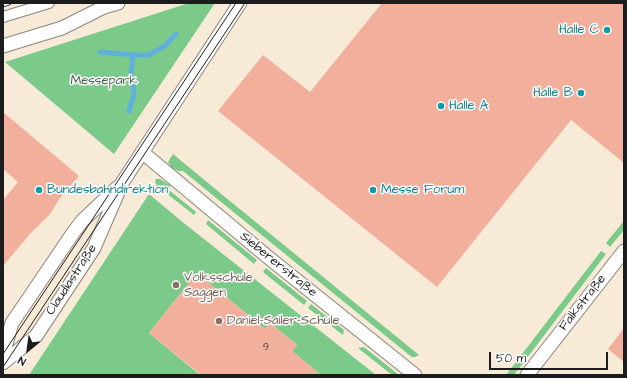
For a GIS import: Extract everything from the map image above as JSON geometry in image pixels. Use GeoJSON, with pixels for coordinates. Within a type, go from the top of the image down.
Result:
{"type":"FeatureCollection","features":[{"type":"Feature","properties":{"kind":"street"},"geometry":{"type":"LineString","coordinates":[[3,17],[49,3]]}},
{"type":"Feature","properties":{"kind":"street"},"geometry":{"type":"LineString","coordinates":[[3,46],[19,46],[62,33],[104,7],[118,3]]}},
{"type":"Feature","properties":{"kind":"street","name":"Claudiastraße"},"geometry":{"type":"LineString","coordinates":[[3,364],[36,336],[90,254],[95,246],[122,183],[240,3]]}},
{"type":"Feature","properties":{"kind":"street","name":"Siebererstraße"},"geometry":{"type":"LineString","coordinates":[[142,152],[269,258],[415,375]]}},
{"type":"Feature","properties":{"kind":"street","name":"Claudiastraße"},"geometry":{"type":"LineString","coordinates":[[3,354],[12,323],[82,221],[122,183]]}},
{"type":"Feature","properties":{"kind":"street","name":"Falkstraße"},"geometry":{"type":"LineString","coordinates":[[527,375],[624,251]]}},
{"type":"Feature","properties":{"kind":"green space","name":"Messepark"},"geometry":{"type":"Polygon","coordinates":[[[189,3],[215,3],[114,154],[5,62],[189,3]]]}},
{"type":"Feature","properties":{"kind":"green space"},"geometry":{"type":"Polygon","coordinates":[[[173,154],[419,355],[412,357],[408,354],[183,171],[178,171],[171,167],[168,162],[173,154]]]}},
{"type":"Feature","properties":{"kind":"green space"},"geometry":{"type":"Polygon","coordinates":[[[156,179],[160,179],[170,185],[169,190],[196,212],[194,215],[157,186],[155,182],[156,179]]]}},
{"type":"Feature","properties":{"kind":"green space","name":"Volksschule Saggen"},"geometry":{"type":"Polygon","coordinates":[[[149,194],[376,375],[321,375],[292,351],[297,345],[270,323],[265,329],[197,273],[149,333],[200,375],[29,375],[149,194]]]}},
{"type":"Feature","properties":{"kind":"green space"},"geometry":{"type":"Polygon","coordinates":[[[208,220],[257,260],[254,264],[206,224],[208,220]]]}},
{"type":"Feature","properties":{"kind":"green space"},"geometry":{"type":"Polygon","coordinates":[[[623,222],[624,230],[610,247],[606,243],[623,222]]]}},
{"type":"Feature","properties":{"kind":"green space"},"geometry":{"type":"Polygon","coordinates":[[[601,251],[606,254],[514,375],[506,375],[601,251]]]}},
{"type":"Feature","properties":{"kind":"green space"},"geometry":{"type":"Polygon","coordinates":[[[266,268],[307,301],[304,305],[263,272],[266,268]]]}},
{"type":"Feature","properties":{"kind":"green space"},"geometry":{"type":"Polygon","coordinates":[[[311,304],[344,330],[343,335],[308,308],[311,304]]]}},
{"type":"Feature","properties":{"kind":"green space"},"geometry":{"type":"Polygon","coordinates":[[[364,347],[399,375],[392,375],[358,348],[364,347]]]}},
{"type":"Feature","properties":{"kind":"building"},"geometry":{"type":"Polygon","coordinates":[[[382,3],[624,3],[624,163],[571,120],[437,287],[218,111],[263,55],[310,92],[382,3]]]}},
{"type":"Feature","properties":{"kind":"building","name":"Bundesbahndirektion"},"geometry":{"type":"Polygon","coordinates":[[[3,112],[79,176],[60,198],[50,214],[29,235],[3,266],[3,200],[18,182],[3,169],[3,112]]]}},
{"type":"Feature","properties":{"kind":"building"},"geometry":{"type":"Polygon","coordinates":[[[197,273],[265,329],[270,323],[297,345],[292,351],[321,375],[201,375],[149,333],[197,273]]]}},
{"type":"Feature","properties":{"kind":"building"},"geometry":{"type":"Polygon","coordinates":[[[624,328],[624,362],[608,349],[624,328]]]}},
{"type":"Feature","properties":{"kind":"waterway"},"geometry":{"type":"LineString","coordinates":[[100,52],[149,55],[166,45],[176,34]]}},
{"type":"Feature","properties":{"kind":"waterway"},"geometry":{"type":"LineString","coordinates":[[129,111],[134,94],[131,73],[133,55]]}},
{"type":"Feature","properties":{"kind":"tram line"},"geometry":{"type":"LineString","coordinates":[[3,354],[236,3]]}},
{"type":"Feature","properties":{"kind":"tram line"},"geometry":{"type":"LineString","coordinates":[[3,367],[245,3]]}},
{"type":"Feature","properties":{"kind":"railway"},"geometry":{"type":"LineString","coordinates":[[3,5],[9,3]]}},
{"type":"Feature","properties":{"kind":"place","name":"Halle C"},"geometry":{"type":"Point","coordinates":[607,30]}},
{"type":"Feature","properties":{"kind":"place","name":"Halle B"},"geometry":{"type":"Point","coordinates":[581,93]}},
{"type":"Feature","properties":{"kind":"place","name":"Halle A"},"geometry":{"type":"Point","coordinates":[441,106]}},
{"type":"Feature","properties":{"kind":"place","name":"Bundesbahndirektion"},"geometry":{"type":"Point","coordinates":[39,190]}},
{"type":"Feature","properties":{"kind":"place","name":"Messe Forum"},"geometry":{"type":"Point","coordinates":[373,190]}},
{"type":"Feature","properties":{"kind":"place","name":"Volksschule Saggen"},"geometry":{"type":"Point","coordinates":[176,285]}},
{"type":"Feature","properties":{"kind":"place","name":"Daniel-Sailer-Schule"},"geometry":{"type":"Point","coordinates":[219,321]}}]}
